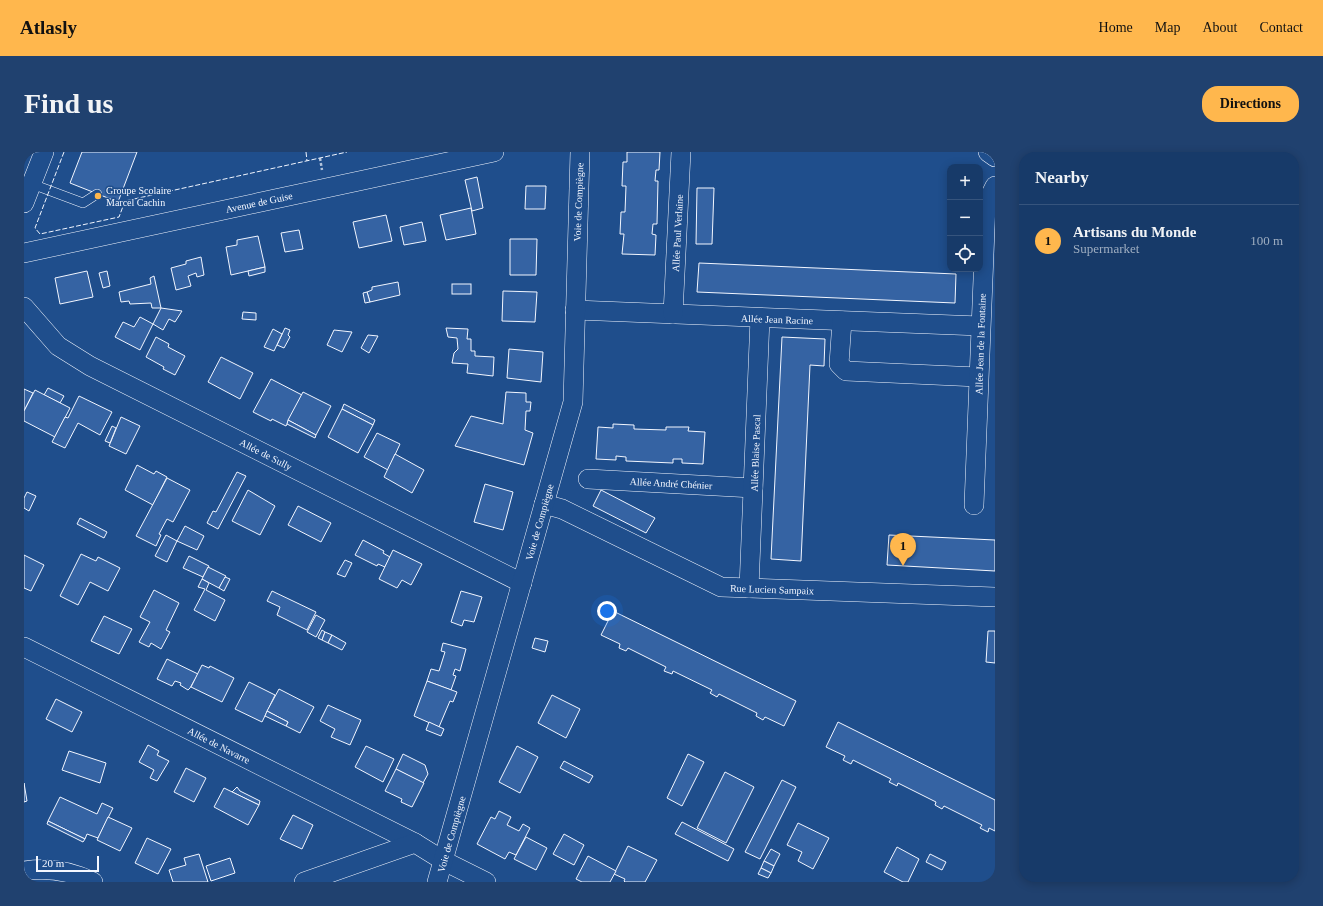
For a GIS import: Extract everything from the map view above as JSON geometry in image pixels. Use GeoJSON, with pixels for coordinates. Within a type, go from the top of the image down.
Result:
{"type":"FeatureCollection","features":[{"type":"Feature","properties":{"kind":"street"},"geometry":{"type":"LineString","coordinates":[[24,203],[44,152]]}},
{"type":"Feature","properties":{"kind":"street","name":"Avenue de Guise"},"geometry":{"type":"LineString","coordinates":[[24,253],[494,152]]}},
{"type":"Feature","properties":{"kind":"street","name":"Voie de Compiègne"},"geometry":{"type":"LineString","coordinates":[[437,882],[572,402],[580,152]]}},
{"type":"Feature","properties":{"kind":"street","name":"Allée Paul Verlaine"},"geometry":{"type":"LineString","coordinates":[[673,314],[681,152]]}},
{"type":"Feature","properties":{"kind":"street"},"geometry":{"type":"LineString","coordinates":[[988,152],[995,157]]}},
{"type":"Feature","properties":{"kind":"street","name":"Allée Jean de la Fontaine"},"geometry":{"type":"LineString","coordinates":[[974,505],[986,204],[995,186]]}},
{"type":"Feature","properties":{"kind":"street","name":"Allée de Sully"},"geometry":{"type":"LineString","coordinates":[[24,307],[58,346],[90,366],[522,583]]}},
{"type":"Feature","properties":{"kind":"street","name":"Allée Jean Racine"},"geometry":{"type":"LineString","coordinates":[[575,310],[980,326]]}},
{"type":"Feature","properties":{"kind":"street","name":"Allée Blaise Pascal"},"geometry":{"type":"LineString","coordinates":[[749,588],[760,318]]}},
{"type":"Feature","properties":{"kind":"street"},"geometry":{"type":"LineString","coordinates":[[842,321],[840,364],[846,371],[978,377]]}},
{"type":"Feature","properties":{"kind":"street","name":"Allée André Chénier"},"geometry":{"type":"LineString","coordinates":[[588,479],[753,488]]}},
{"type":"Feature","properties":{"kind":"street","name":"Rue Lucien Sampaix"},"geometry":{"type":"LineString","coordinates":[[544,504],[562,509],[721,587],[995,597]]}},
{"type":"Feature","properties":{"kind":"street","name":"Allée de Navarre"},"geometry":{"type":"LineString","coordinates":[[24,647],[415,843],[444,861],[486,882]]}},
{"type":"Feature","properties":{"kind":"street"},"geometry":{"type":"LineString","coordinates":[[304,882],[415,843]]}},
{"type":"Feature","properties":{"kind":"street"},"geometry":{"type":"LineString","coordinates":[[24,871],[53,870],[69,872],[93,882]]}},
{"type":"Feature","properties":{"kind":"lane"},"geometry":{"type":"LineString","coordinates":[[32,184],[83,202],[97,194]]}},
{"type":"Feature","properties":{"kind":"building"},"geometry":{"type":"Polygon","coordinates":[[[82,152],[137,152],[118,202],[70,183],[82,152]]]}},
{"type":"Feature","properties":{"kind":"building"},"geometry":{"type":"Polygon","coordinates":[[[627,152],[660,152],[659,170],[656,170],[655,181],[658,181],[657,224],[653,224],[652,234],[656,235],[655,255],[622,254],[624,234],[620,234],[621,212],[625,212],[626,186],[622,186],[623,162],[627,162],[627,152]]]}},
{"type":"Feature","properties":{"kind":"building"},"geometry":{"type":"Polygon","coordinates":[[[477,177],[483,208],[472,211],[465,180],[477,177]]]}},
{"type":"Feature","properties":{"kind":"building"},"geometry":{"type":"Polygon","coordinates":[[[526,186],[546,186],[545,209],[525,209],[526,186]]]}},
{"type":"Feature","properties":{"kind":"building"},"geometry":{"type":"Polygon","coordinates":[[[697,188],[714,188],[712,244],[696,244],[697,188]]]}},
{"type":"Feature","properties":{"kind":"building"},"geometry":{"type":"Polygon","coordinates":[[[471,208],[476,234],[446,240],[440,215],[471,208]]]}},
{"type":"Feature","properties":{"kind":"building"},"geometry":{"type":"Polygon","coordinates":[[[386,215],[392,241],[359,248],[353,222],[386,215]]]}},
{"type":"Feature","properties":{"kind":"building"},"geometry":{"type":"Polygon","coordinates":[[[422,222],[426,241],[404,245],[400,227],[422,222]]]}},
{"type":"Feature","properties":{"kind":"building"},"geometry":{"type":"Polygon","coordinates":[[[299,230],[303,249],[285,252],[281,233],[299,230]]]}},
{"type":"Feature","properties":{"kind":"building"},"geometry":{"type":"Polygon","coordinates":[[[258,236],[265,267],[231,275],[226,247],[237,245],[237,240],[258,236]]]}},
{"type":"Feature","properties":{"kind":"building"},"geometry":{"type":"Polygon","coordinates":[[[510,239],[537,239],[536,275],[510,275],[510,239]]]}},
{"type":"Feature","properties":{"kind":"building"},"geometry":{"type":"Polygon","coordinates":[[[201,257],[204,275],[197,277],[196,273],[188,276],[191,286],[176,290],[171,268],[186,264],[186,261],[201,257]]]}},
{"type":"Feature","properties":{"kind":"building"},"geometry":{"type":"Polygon","coordinates":[[[699,263],[956,274],[955,303],[697,292],[699,263]]]}},
{"type":"Feature","properties":{"kind":"building"},"geometry":{"type":"Polygon","coordinates":[[[265,267],[265,272],[249,276],[248,271],[265,267]]]}},
{"type":"Feature","properties":{"kind":"building"},"geometry":{"type":"Polygon","coordinates":[[[87,271],[93,297],[60,304],[55,278],[87,271]]]}},
{"type":"Feature","properties":{"kind":"building"},"geometry":{"type":"Polygon","coordinates":[[[107,271],[110,286],[103,288],[99,273],[107,271]]]}},
{"type":"Feature","properties":{"kind":"building"},"geometry":{"type":"Polygon","coordinates":[[[154,276],[161,308],[152,308],[151,303],[130,304],[129,301],[121,302],[119,292],[151,284],[150,278],[154,276]]]}},
{"type":"Feature","properties":{"kind":"building"},"geometry":{"type":"Polygon","coordinates":[[[398,282],[400,295],[370,302],[367,292],[372,290],[372,287],[398,282]]]}},
{"type":"Feature","properties":{"kind":"building"},"geometry":{"type":"Polygon","coordinates":[[[452,284],[471,284],[471,294],[452,294],[452,284]]]}},
{"type":"Feature","properties":{"kind":"building"},"geometry":{"type":"Polygon","coordinates":[[[503,291],[537,292],[535,322],[502,321],[503,291]]]}},
{"type":"Feature","properties":{"kind":"building"},"geometry":{"type":"Polygon","coordinates":[[[367,292],[370,302],[365,303],[363,293],[367,292]]]}},
{"type":"Feature","properties":{"kind":"building"},"geometry":{"type":"Polygon","coordinates":[[[161,308],[182,311],[175,322],[169,319],[163,330],[153,324],[161,308]]]}},
{"type":"Feature","properties":{"kind":"building"},"geometry":{"type":"Polygon","coordinates":[[[243,312],[256,313],[256,320],[242,319],[243,312]]]}},
{"type":"Feature","properties":{"kind":"building"},"geometry":{"type":"Polygon","coordinates":[[[140,317],[153,324],[140,350],[115,337],[123,322],[134,327],[140,317]]]}},
{"type":"Feature","properties":{"kind":"building"},"geometry":{"type":"Polygon","coordinates":[[[285,328],[290,330],[288,335],[290,337],[284,348],[277,345],[285,328]]]}},
{"type":"Feature","properties":{"kind":"building"},"geometry":{"type":"Polygon","coordinates":[[[446,328],[468,329],[467,339],[471,339],[471,351],[475,351],[475,356],[494,357],[493,376],[467,373],[468,364],[452,363],[454,353],[458,349],[457,338],[448,337],[446,328]]]}},
{"type":"Feature","properties":{"kind":"building"},"geometry":{"type":"Polygon","coordinates":[[[273,329],[282,334],[274,351],[264,347],[273,329]]]}},
{"type":"Feature","properties":{"kind":"building"},"geometry":{"type":"Polygon","coordinates":[[[334,330],[352,332],[342,352],[327,345],[334,330]]]}},
{"type":"Feature","properties":{"kind":"building"},"geometry":{"type":"Polygon","coordinates":[[[368,335],[378,336],[369,353],[361,348],[368,335]]]}},
{"type":"Feature","properties":{"kind":"building"},"geometry":{"type":"Polygon","coordinates":[[[156,337],[169,344],[168,347],[185,356],[175,375],[163,369],[164,367],[146,357],[156,337]]]}},
{"type":"Feature","properties":{"kind":"building"},"geometry":{"type":"Polygon","coordinates":[[[782,337],[825,339],[824,366],[810,365],[801,561],[771,559],[782,337]]]}},
{"type":"Feature","properties":{"kind":"building"},"geometry":{"type":"Polygon","coordinates":[[[509,349],[543,352],[541,382],[507,378],[509,349]]]}},
{"type":"Feature","properties":{"kind":"building"},"geometry":{"type":"Polygon","coordinates":[[[221,357],[253,373],[240,399],[208,382],[221,357]]]}},
{"type":"Feature","properties":{"kind":"building"},"geometry":{"type":"Polygon","coordinates":[[[271,379],[302,395],[286,426],[272,419],[271,421],[253,412],[271,379]]]}},
{"type":"Feature","properties":{"kind":"building"},"geometry":{"type":"Polygon","coordinates":[[[48,388],[64,396],[60,403],[44,395],[48,388]]]}},
{"type":"Feature","properties":{"kind":"building"},"geometry":{"type":"Polygon","coordinates":[[[24,389],[33,393],[24,411],[24,389]]]}},
{"type":"Feature","properties":{"kind":"building"},"geometry":{"type":"Polygon","coordinates":[[[35,390],[70,408],[55,437],[24,421],[24,411],[35,390]]]}},
{"type":"Feature","properties":{"kind":"building"},"geometry":{"type":"Polygon","coordinates":[[[303,392],[331,406],[316,435],[288,420],[303,392]]]}},
{"type":"Feature","properties":{"kind":"building"},"geometry":{"type":"Polygon","coordinates":[[[506,392],[526,393],[526,402],[531,402],[530,411],[526,411],[525,430],[533,433],[524,465],[455,446],[471,416],[503,424],[506,392]]]}},
{"type":"Feature","properties":{"kind":"building"},"geometry":{"type":"Polygon","coordinates":[[[79,396],[112,412],[100,435],[78,423],[65,448],[52,442],[65,417],[68,418],[79,396]]]}},
{"type":"Feature","properties":{"kind":"building"},"geometry":{"type":"Polygon","coordinates":[[[344,404],[375,420],[373,425],[342,409],[344,404]]]}},
{"type":"Feature","properties":{"kind":"building"},"geometry":{"type":"Polygon","coordinates":[[[342,409],[373,425],[358,453],[328,437],[342,409]]]}},
{"type":"Feature","properties":{"kind":"building"},"geometry":{"type":"Polygon","coordinates":[[[121,417],[140,426],[126,454],[109,446],[121,417]]]}},
{"type":"Feature","properties":{"kind":"building"},"geometry":{"type":"Polygon","coordinates":[[[288,420],[316,435],[315,438],[287,424],[288,420]]]}},
{"type":"Feature","properties":{"kind":"building"},"geometry":{"type":"Polygon","coordinates":[[[613,424],[634,425],[634,429],[666,430],[666,427],[689,427],[688,431],[705,432],[703,464],[682,463],[682,459],[673,459],[673,463],[626,461],[626,457],[616,456],[616,460],[596,459],[598,427],[613,428],[613,424]]]}},
{"type":"Feature","properties":{"kind":"building"},"geometry":{"type":"Polygon","coordinates":[[[112,426],[116,428],[110,443],[105,441],[112,426]]]}},
{"type":"Feature","properties":{"kind":"building"},"geometry":{"type":"Polygon","coordinates":[[[377,433],[400,444],[388,470],[364,457],[377,433]]]}},
{"type":"Feature","properties":{"kind":"building"},"geometry":{"type":"Polygon","coordinates":[[[395,454],[424,470],[412,493],[384,477],[395,454]]]}},
{"type":"Feature","properties":{"kind":"building"},"geometry":{"type":"Polygon","coordinates":[[[137,465],[154,474],[156,471],[167,477],[153,505],[125,490],[137,465]]]}},
{"type":"Feature","properties":{"kind":"building"},"geometry":{"type":"Polygon","coordinates":[[[237,472],[246,476],[218,529],[207,523],[213,511],[216,512],[237,472]]]}},
{"type":"Feature","properties":{"kind":"building"},"geometry":{"type":"Polygon","coordinates":[[[167,478],[190,490],[173,522],[167,519],[159,534],[161,535],[156,546],[136,536],[167,478]]]}},
{"type":"Feature","properties":{"kind":"building"},"geometry":{"type":"Polygon","coordinates":[[[485,484],[513,492],[503,530],[474,522],[485,484]]]}},
{"type":"Feature","properties":{"kind":"building"},"geometry":{"type":"Polygon","coordinates":[[[248,490],[275,506],[260,535],[232,521],[248,490]]]}},
{"type":"Feature","properties":{"kind":"building"},"geometry":{"type":"Polygon","coordinates":[[[601,490],[655,518],[646,533],[593,506],[601,490]]]}},
{"type":"Feature","properties":{"kind":"building"},"geometry":{"type":"Polygon","coordinates":[[[27,492],[36,496],[29,511],[24,508],[24,498],[27,492]]]}},
{"type":"Feature","properties":{"kind":"building"},"geometry":{"type":"Polygon","coordinates":[[[298,506],[331,523],[321,542],[288,525],[298,506]]]}},
{"type":"Feature","properties":{"kind":"building"},"geometry":{"type":"Polygon","coordinates":[[[80,518],[107,532],[104,538],[77,524],[80,518]]]}},
{"type":"Feature","properties":{"kind":"building"},"geometry":{"type":"Polygon","coordinates":[[[185,526],[204,536],[197,550],[177,541],[185,526]]]}},
{"type":"Feature","properties":{"kind":"building"},"geometry":{"type":"Polygon","coordinates":[[[166,535],[177,541],[167,562],[155,556],[166,535]]]}},
{"type":"Feature","properties":{"kind":"building"},"geometry":{"type":"Polygon","coordinates":[[[889,535],[995,540],[995,571],[887,565],[889,535]]]}},
{"type":"Feature","properties":{"kind":"building"},"geometry":{"type":"Polygon","coordinates":[[[363,540],[384,551],[383,553],[390,557],[385,567],[378,564],[377,566],[355,555],[363,540]]]}},
{"type":"Feature","properties":{"kind":"building"},"geometry":{"type":"Polygon","coordinates":[[[393,550],[422,564],[411,585],[402,580],[397,588],[379,579],[393,550]]]}},
{"type":"Feature","properties":{"kind":"building"},"geometry":{"type":"Polygon","coordinates":[[[81,554],[96,561],[98,557],[120,568],[108,591],[90,582],[78,605],[60,596],[81,554]]]}},
{"type":"Feature","properties":{"kind":"building"},"geometry":{"type":"Polygon","coordinates":[[[24,555],[44,565],[31,591],[24,588],[24,555]]]}},
{"type":"Feature","properties":{"kind":"building"},"geometry":{"type":"Polygon","coordinates":[[[189,556],[209,566],[203,577],[183,568],[189,556]]]}},
{"type":"Feature","properties":{"kind":"building"},"geometry":{"type":"Polygon","coordinates":[[[345,560],[352,563],[345,577],[337,574],[345,560]]]}},
{"type":"Feature","properties":{"kind":"building"},"geometry":{"type":"Polygon","coordinates":[[[208,567],[226,576],[219,588],[202,579],[208,567]]]}},
{"type":"Feature","properties":{"kind":"building"},"geometry":{"type":"Polygon","coordinates":[[[225,577],[230,579],[224,591],[219,588],[225,577]]]}},
{"type":"Feature","properties":{"kind":"building"},"geometry":{"type":"Polygon","coordinates":[[[202,579],[209,583],[206,590],[225,600],[215,621],[194,610],[205,589],[198,587],[202,579]]]}},
{"type":"Feature","properties":{"kind":"building"},"geometry":{"type":"Polygon","coordinates":[[[154,590],[179,603],[166,630],[170,632],[161,649],[151,643],[149,647],[139,642],[150,622],[140,617],[154,590]]]}},
{"type":"Feature","properties":{"kind":"building"},"geometry":{"type":"Polygon","coordinates":[[[272,591],[316,612],[307,630],[277,615],[280,607],[267,601],[272,591]]]}},
{"type":"Feature","properties":{"kind":"building"},"geometry":{"type":"Polygon","coordinates":[[[461,591],[482,597],[474,622],[464,620],[462,626],[451,622],[461,591]]]}},
{"type":"Feature","properties":{"kind":"building"},"geometry":{"type":"Polygon","coordinates":[[[613,611],[796,701],[784,726],[765,717],[763,720],[756,716],[757,713],[719,694],[717,697],[710,693],[712,690],[673,671],[672,674],[664,671],[666,667],[628,648],[626,651],[619,648],[620,644],[601,635],[613,611]]]}},
{"type":"Feature","properties":{"kind":"building"},"geometry":{"type":"Polygon","coordinates":[[[316,615],[325,620],[316,637],[307,632],[316,615]]]}},
{"type":"Feature","properties":{"kind":"building"},"geometry":{"type":"Polygon","coordinates":[[[104,616],[132,629],[119,654],[91,641],[104,616]]]}},
{"type":"Feature","properties":{"kind":"building"},"geometry":{"type":"Polygon","coordinates":[[[322,630],[325,632],[322,640],[318,638],[322,630]]]}},
{"type":"Feature","properties":{"kind":"building"},"geometry":{"type":"Polygon","coordinates":[[[988,631],[995,631],[995,663],[986,662],[988,631]]]}},
{"type":"Feature","properties":{"kind":"building"},"geometry":{"type":"Polygon","coordinates":[[[325,632],[332,635],[328,643],[322,640],[325,632]]]}},
{"type":"Feature","properties":{"kind":"building"},"geometry":{"type":"Polygon","coordinates":[[[332,635],[346,643],[342,650],[328,643],[332,635]]]}},
{"type":"Feature","properties":{"kind":"building"},"geometry":{"type":"Polygon","coordinates":[[[535,638],[548,641],[545,652],[532,648],[535,638]]]}},
{"type":"Feature","properties":{"kind":"building"},"geometry":{"type":"Polygon","coordinates":[[[443,643],[466,649],[460,671],[455,669],[453,675],[456,676],[451,690],[427,681],[431,669],[439,671],[445,652],[441,651],[443,643]]]}},
{"type":"Feature","properties":{"kind":"building"},"geometry":{"type":"Polygon","coordinates":[[[167,659],[198,674],[188,690],[180,685],[181,683],[175,681],[172,686],[157,679],[167,659]]]}},
{"type":"Feature","properties":{"kind":"building"},"geometry":{"type":"Polygon","coordinates":[[[202,665],[209,668],[210,666],[234,678],[222,702],[191,687],[202,665]]]}},
{"type":"Feature","properties":{"kind":"building"},"geometry":{"type":"Polygon","coordinates":[[[427,681],[457,692],[453,702],[450,701],[439,727],[414,716],[427,681]]]}},
{"type":"Feature","properties":{"kind":"building"},"geometry":{"type":"Polygon","coordinates":[[[249,682],[275,695],[262,722],[235,709],[249,682]]]}},
{"type":"Feature","properties":{"kind":"building"},"geometry":{"type":"Polygon","coordinates":[[[279,689],[314,707],[300,733],[286,726],[288,722],[267,711],[279,689]]]}},
{"type":"Feature","properties":{"kind":"building"},"geometry":{"type":"Polygon","coordinates":[[[552,695],[580,709],[566,738],[538,723],[552,695]]]}},
{"type":"Feature","properties":{"kind":"building"},"geometry":{"type":"Polygon","coordinates":[[[56,699],[82,712],[72,732],[46,719],[56,699]]]}},
{"type":"Feature","properties":{"kind":"building"},"geometry":{"type":"Polygon","coordinates":[[[328,705],[361,720],[350,745],[331,737],[335,729],[320,721],[328,705]]]}},
{"type":"Feature","properties":{"kind":"building"},"geometry":{"type":"Polygon","coordinates":[[[267,711],[288,722],[286,726],[265,716],[267,711]]]}},
{"type":"Feature","properties":{"kind":"building"},"geometry":{"type":"Polygon","coordinates":[[[429,722],[444,729],[441,736],[426,730],[429,722]]]}},
{"type":"Feature","properties":{"kind":"building"},"geometry":{"type":"Polygon","coordinates":[[[838,722],[995,800],[995,831],[989,828],[988,832],[980,828],[982,825],[944,806],[942,809],[935,805],[936,802],[898,783],[897,786],[889,782],[891,779],[853,760],[851,764],[843,760],[845,756],[826,747],[838,722]]]}},
{"type":"Feature","properties":{"kind":"building"},"geometry":{"type":"Polygon","coordinates":[[[148,745],[159,751],[157,755],[169,761],[157,781],[150,778],[154,770],[139,762],[148,745]]]}},
{"type":"Feature","properties":{"kind":"building"},"geometry":{"type":"Polygon","coordinates":[[[366,746],[394,759],[383,782],[355,767],[366,746]]]}},
{"type":"Feature","properties":{"kind":"building"},"geometry":{"type":"Polygon","coordinates":[[[517,746],[538,757],[520,793],[499,782],[517,746]]]}},
{"type":"Feature","properties":{"kind":"building"},"geometry":{"type":"Polygon","coordinates":[[[69,751],[106,763],[100,783],[62,770],[69,751]]]}},
{"type":"Feature","properties":{"kind":"building"},"geometry":{"type":"Polygon","coordinates":[[[403,754],[425,765],[428,774],[423,783],[396,769],[403,754]]]}},
{"type":"Feature","properties":{"kind":"building"},"geometry":{"type":"Polygon","coordinates":[[[688,754],[704,762],[682,806],[667,798],[688,754]]]}},
{"type":"Feature","properties":{"kind":"building"},"geometry":{"type":"Polygon","coordinates":[[[564,761],[593,776],[589,783],[560,768],[564,761]]]}},
{"type":"Feature","properties":{"kind":"building"},"geometry":{"type":"Polygon","coordinates":[[[186,768],[206,778],[194,802],[174,792],[186,768]]]}},
{"type":"Feature","properties":{"kind":"building"},"geometry":{"type":"Polygon","coordinates":[[[396,769],[424,783],[412,807],[401,802],[402,799],[385,791],[396,769]]]}},
{"type":"Feature","properties":{"kind":"building"},"geometry":{"type":"Polygon","coordinates":[[[725,772],[754,787],[726,843],[697,828],[725,772]]]}},
{"type":"Feature","properties":{"kind":"building"},"geometry":{"type":"Polygon","coordinates":[[[782,780],[796,787],[760,859],[745,852],[782,780]]]}},
{"type":"Feature","properties":{"kind":"building"},"geometry":{"type":"Polygon","coordinates":[[[24,783],[27,801],[24,802],[24,783]]]}},
{"type":"Feature","properties":{"kind":"building"},"geometry":{"type":"Polygon","coordinates":[[[237,787],[240,791],[260,801],[259,805],[232,792],[237,787]]]}},
{"type":"Feature","properties":{"kind":"building"},"geometry":{"type":"Polygon","coordinates":[[[224,788],[259,805],[248,825],[214,807],[224,788]]]}},
{"type":"Feature","properties":{"kind":"building"},"geometry":{"type":"Polygon","coordinates":[[[60,797],[97,814],[102,803],[113,808],[98,838],[87,834],[85,839],[48,821],[60,797]]]}},
{"type":"Feature","properties":{"kind":"building"},"geometry":{"type":"Polygon","coordinates":[[[499,811],[511,817],[507,825],[519,831],[523,824],[530,828],[516,855],[509,852],[505,859],[477,844],[491,817],[495,819],[499,811]]]}},
{"type":"Feature","properties":{"kind":"building"},"geometry":{"type":"Polygon","coordinates":[[[293,815],[313,825],[302,849],[280,839],[293,815]]]}},
{"type":"Feature","properties":{"kind":"building"},"geometry":{"type":"Polygon","coordinates":[[[108,817],[132,828],[120,851],[97,840],[108,817]]]}},
{"type":"Feature","properties":{"kind":"building"},"geometry":{"type":"Polygon","coordinates":[[[48,821],[85,839],[83,842],[47,824],[48,821]]]}},
{"type":"Feature","properties":{"kind":"building"},"geometry":{"type":"Polygon","coordinates":[[[682,822],[734,849],[728,861],[675,834],[682,822]]]}},
{"type":"Feature","properties":{"kind":"building"},"geometry":{"type":"Polygon","coordinates":[[[798,823],[829,838],[813,869],[798,861],[802,852],[787,845],[798,823]]]}},
{"type":"Feature","properties":{"kind":"building"},"geometry":{"type":"Polygon","coordinates":[[[564,834],[584,845],[574,865],[553,854],[564,834]]]}},
{"type":"Feature","properties":{"kind":"building"},"geometry":{"type":"Polygon","coordinates":[[[526,837],[547,848],[536,870],[514,859],[526,837]]]}},
{"type":"Feature","properties":{"kind":"building"},"geometry":{"type":"Polygon","coordinates":[[[147,838],[171,849],[158,874],[135,863],[147,838]]]}},
{"type":"Feature","properties":{"kind":"building"},"geometry":{"type":"Polygon","coordinates":[[[628,846],[657,860],[645,882],[625,882],[625,879],[614,874],[628,846]]]}},
{"type":"Feature","properties":{"kind":"building"},"geometry":{"type":"Polygon","coordinates":[[[897,847],[919,859],[908,882],[903,882],[884,872],[897,847]]]}},
{"type":"Feature","properties":{"kind":"building"},"geometry":{"type":"Polygon","coordinates":[[[771,849],[780,854],[774,866],[764,861],[771,849]]]}},
{"type":"Feature","properties":{"kind":"building"},"geometry":{"type":"Polygon","coordinates":[[[199,854],[208,882],[173,882],[169,870],[186,865],[184,858],[199,854]]]}},
{"type":"Feature","properties":{"kind":"building"},"geometry":{"type":"Polygon","coordinates":[[[930,854],[946,862],[942,870],[926,862],[930,854]]]}},
{"type":"Feature","properties":{"kind":"building"},"geometry":{"type":"Polygon","coordinates":[[[588,856],[616,871],[610,882],[582,882],[576,879],[588,856]]]}},
{"type":"Feature","properties":{"kind":"building"},"geometry":{"type":"Polygon","coordinates":[[[230,858],[235,873],[211,881],[206,866],[230,858]]]}},
{"type":"Feature","properties":{"kind":"building"},"geometry":{"type":"Polygon","coordinates":[[[764,861],[774,866],[771,873],[761,868],[764,861]]]}},
{"type":"Feature","properties":{"kind":"building"},"geometry":{"type":"Polygon","coordinates":[[[761,868],[771,873],[768,878],[758,874],[761,868]]]}},
{"type":"Feature","properties":{"kind":"fence"},"geometry":{"type":"LineString","coordinates":[[64,152],[35,228],[40,234],[119,217],[125,201],[347,152]]}},
{"type":"Feature","properties":{"kind":"fence"},"geometry":{"type":"LineString","coordinates":[[306,152],[307,161]]}},
{"type":"Feature","properties":{"kind":"place","name":"Groupe Scolaire Marcel Cachin"},"geometry":{"type":"Point","coordinates":[98,196]}},
{"type":"Feature","properties":{"kind":"place","name":"Artisans du Monde"},"geometry":{"type":"Point","coordinates":[903,566]}}]}
